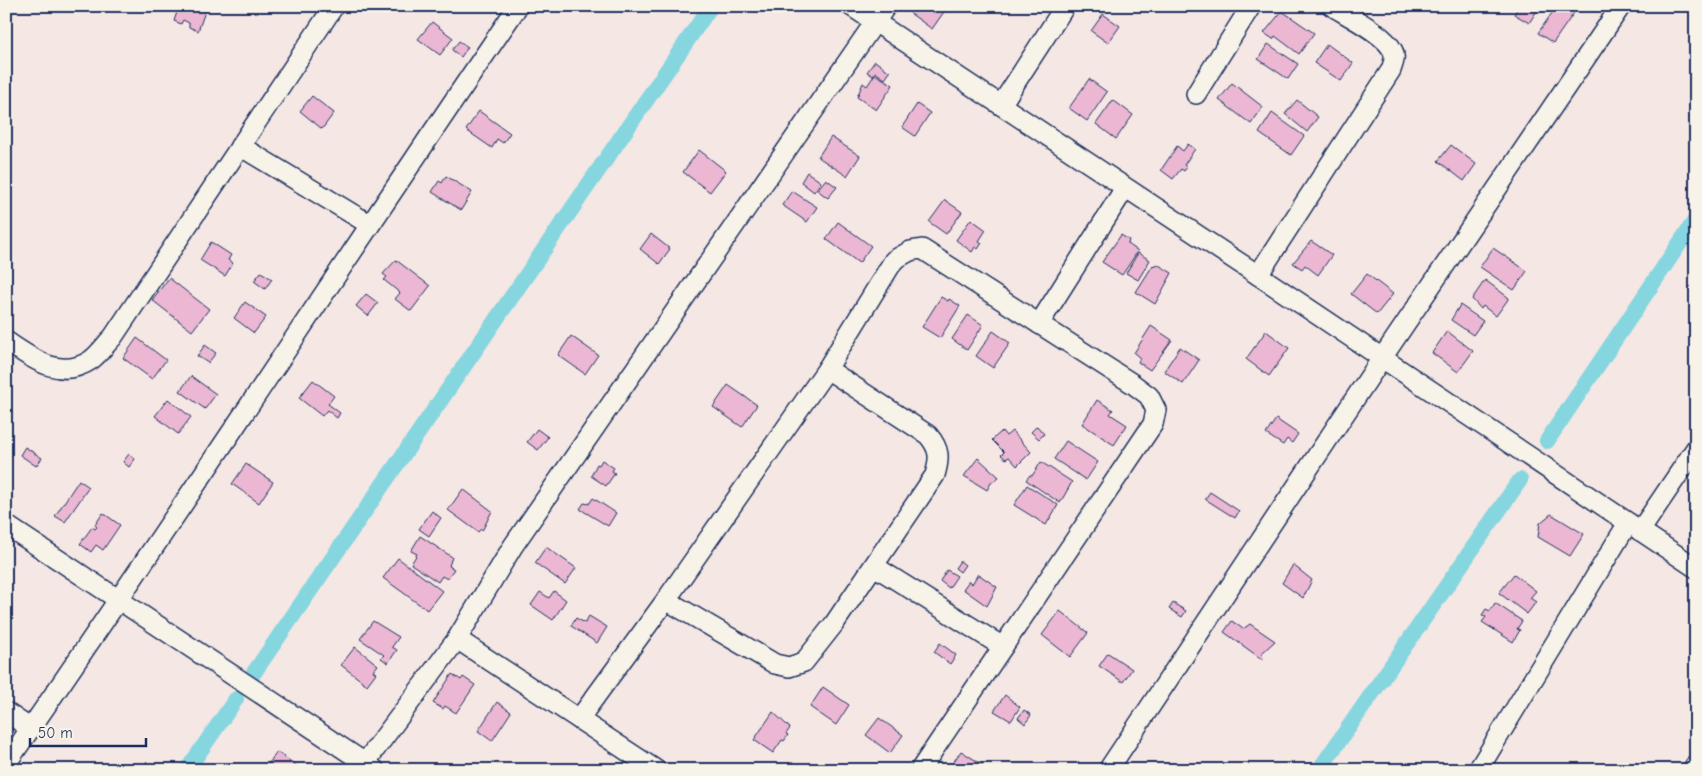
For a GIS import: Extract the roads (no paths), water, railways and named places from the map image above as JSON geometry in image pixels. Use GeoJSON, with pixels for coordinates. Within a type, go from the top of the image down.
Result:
{"type":"FeatureCollection","features":[{"type":"Feature","properties":{"kind":"street"},"geometry":{"type":"LineString","coordinates":[[6,341],[40,363],[58,369],[73,367],[91,360],[113,337],[334,6]]}},
{"type":"Feature","properties":{"kind":"street"},"geometry":{"type":"LineString","coordinates":[[6,764],[120,601],[369,224],[518,6]]}},
{"type":"Feature","properties":{"kind":"street"},"geometry":{"type":"LineString","coordinates":[[851,6],[881,14],[1002,105],[1696,568]]}},
{"type":"Feature","properties":{"kind":"street"},"geometry":{"type":"LineString","coordinates":[[1002,105],[1065,6]]}},
{"type":"Feature","properties":{"kind":"street"},"geometry":{"type":"LineString","coordinates":[[1196,94],[1252,6]]}},
{"type":"Feature","properties":{"kind":"street"},"geometry":{"type":"LineString","coordinates":[[1258,275],[1392,70],[1395,58],[1393,50],[1378,35],[1332,6]]}},
{"type":"Feature","properties":{"kind":"street"},"geometry":{"type":"LineString","coordinates":[[1108,770],[1382,358],[1621,6]]}},
{"type":"Feature","properties":{"kind":"street"},"geometry":{"type":"LineString","coordinates":[[6,525],[368,767],[457,639],[513,546],[881,14]]}},
{"type":"Feature","properties":{"kind":"street"},"geometry":{"type":"LineString","coordinates":[[240,146],[369,224]]}},
{"type":"Feature","properties":{"kind":"street"},"geometry":{"type":"LineString","coordinates":[[1039,324],[1125,188]]}},
{"type":"Feature","properties":{"kind":"street"},"geometry":{"type":"LineString","coordinates":[[579,719],[666,600],[827,369],[894,260],[910,252],[922,249],[1133,384],[1149,396],[1156,410],[1153,424],[920,770]]}},
{"type":"Feature","properties":{"kind":"street"},"geometry":{"type":"LineString","coordinates":[[666,600],[775,664],[790,667],[804,662],[834,624],[935,475],[940,458],[936,444],[909,421],[827,369]]}},
{"type":"Feature","properties":{"kind":"street"},"geometry":{"type":"LineString","coordinates":[[1478,770],[1634,527],[1696,448]]}},
{"type":"Feature","properties":{"kind":"street"},"geometry":{"type":"LineString","coordinates":[[874,566],[1003,647]]}},
{"type":"Feature","properties":{"kind":"street"},"geometry":{"type":"LineString","coordinates":[[457,639],[656,770]]}},
{"type":"Feature","properties":{"kind":"street"},"geometry":{"type":"LineString","coordinates":[[6,712],[31,729]]}},
{"type":"Feature","properties":{"kind":"street"},"geometry":{"type":"LineString","coordinates":[[1692,770],[1696,764]]}},
{"type":"Feature","properties":{"kind":"waterway"},"geometry":{"type":"LineString","coordinates":[[253,674],[711,6]]}},
{"type":"Feature","properties":{"kind":"waterway"},"geometry":{"type":"LineString","coordinates":[[1547,441],[1696,219]]}},
{"type":"Feature","properties":{"kind":"waterway"},"geometry":{"type":"LineString","coordinates":[[1319,770],[1520,480]]}},
{"type":"Feature","properties":{"kind":"waterway"},"geometry":{"type":"LineString","coordinates":[[187,770],[236,699]]}}]}
